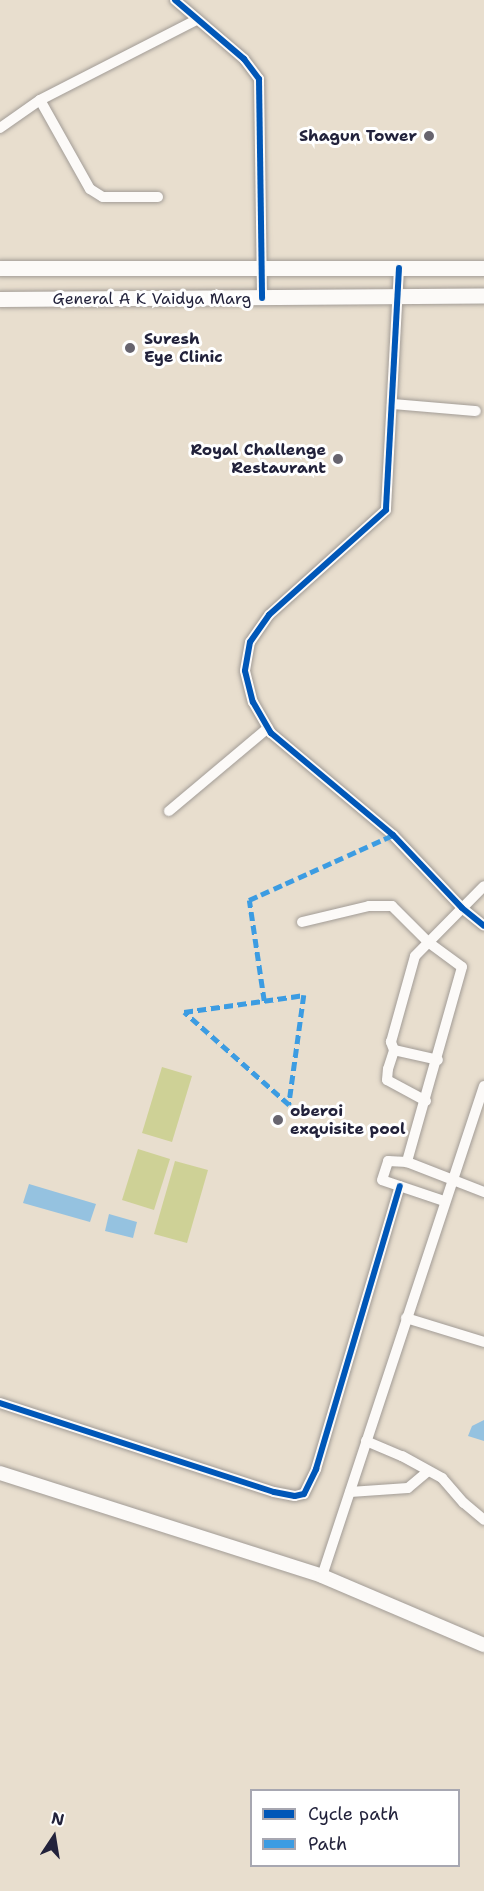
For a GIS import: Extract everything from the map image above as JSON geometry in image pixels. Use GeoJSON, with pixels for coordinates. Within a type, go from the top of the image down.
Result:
{"type":"FeatureCollection","features":[{"type":"Feature","properties":{"kind":"main road","name":"General A K Vaidya Marg"},"geometry":{"type":"LineString","coordinates":[[0,268],[262,270],[484,268]]}},
{"type":"Feature","properties":{"kind":"main road","name":"General A K Vaidya Marg"},"geometry":{"type":"LineString","coordinates":[[0,299],[484,296]]}},
{"type":"Feature","properties":{"kind":"street"},"geometry":{"type":"LineString","coordinates":[[175,0],[244,59],[259,79],[262,298]]}},
{"type":"Feature","properties":{"kind":"street"},"geometry":{"type":"LineString","coordinates":[[0,128],[40,100],[196,20]]}},
{"type":"Feature","properties":{"kind":"street"},"geometry":{"type":"LineString","coordinates":[[40,100],[90,189],[103,197],[158,197]]}},
{"type":"Feature","properties":{"kind":"street"},"geometry":{"type":"LineString","coordinates":[[399,268],[387,510],[269,615],[250,642],[245,670],[253,702],[268,728],[393,836],[462,908],[484,926]]}},
{"type":"Feature","properties":{"kind":"street"},"geometry":{"type":"LineString","coordinates":[[392,404],[476,411]]}},
{"type":"Feature","properties":{"kind":"street"},"geometry":{"type":"LineString","coordinates":[[169,811],[268,728]]}},
{"type":"Feature","properties":{"kind":"street"},"geometry":{"type":"LineString","coordinates":[[426,1101],[387,1080],[394,1050],[391,1042],[415,956],[484,886]]}},
{"type":"Feature","properties":{"kind":"street"},"geometry":{"type":"LineString","coordinates":[[302,922],[387,904],[396,909],[428,942],[456,960],[463,969],[407,1162]]}},
{"type":"Feature","properties":{"kind":"street"},"geometry":{"type":"LineString","coordinates":[[394,1050],[438,1060]]}},
{"type":"Feature","properties":{"kind":"street"},"geometry":{"type":"LineString","coordinates":[[322,1576],[444,1201],[484,1086]]}},
{"type":"Feature","properties":{"kind":"street"},"geometry":{"type":"LineString","coordinates":[[444,1201],[382,1180],[388,1161],[407,1162],[484,1192]]}},
{"type":"Feature","properties":{"kind":"street"},"geometry":{"type":"LineString","coordinates":[[0,1403],[274,1492],[295,1496],[304,1494],[316,1469],[400,1186]]}},
{"type":"Feature","properties":{"kind":"street"},"geometry":{"type":"LineString","coordinates":[[406,1318],[484,1342]]}},
{"type":"Feature","properties":{"kind":"street"},"geometry":{"type":"LineString","coordinates":[[366,1441],[442,1478],[464,1503],[484,1520]]}},
{"type":"Feature","properties":{"kind":"street"},"geometry":{"type":"LineString","coordinates":[[350,1492],[408,1488],[428,1471]]}},
{"type":"Feature","properties":{"kind":"street"},"geometry":{"type":"LineString","coordinates":[[0,1473],[322,1576],[484,1645]]}},
{"type":"Feature","properties":{"kind":"green space"},"geometry":{"type":"Polygon","coordinates":[[[162,1067],[192,1076],[172,1142],[142,1133],[162,1067]]]}},
{"type":"Feature","properties":{"kind":"green space"},"geometry":{"type":"Polygon","coordinates":[[[138,1149],[170,1159],[154,1210],[122,1200],[138,1149]]]}},
{"type":"Feature","properties":{"kind":"green space"},"geometry":{"type":"Polygon","coordinates":[[[175,1161],[208,1170],[187,1243],[154,1234],[175,1161]]]}},
{"type":"Feature","properties":{"kind":"water"},"geometry":{"type":"Polygon","coordinates":[[[29,1184],[96,1204],[90,1222],[23,1203],[29,1184]]]}},
{"type":"Feature","properties":{"kind":"water"},"geometry":{"type":"Polygon","coordinates":[[[109,1214],[137,1222],[133,1238],[105,1231],[109,1214]]]}},
{"type":"Feature","properties":{"kind":"water"},"geometry":{"type":"Polygon","coordinates":[[[484,1420],[484,1441],[468,1436],[472,1426],[484,1420]]]}},
{"type":"Feature","properties":{"kind":"marked path"},"geometry":{"type":"LineString","coordinates":[[264,1001],[249,900],[393,835]]}},
{"type":"Feature","properties":{"kind":"marked path"},"geometry":{"type":"LineString","coordinates":[[304,995],[289,1105],[184,1012],[291,997],[304,995]]}},
{"type":"Feature","properties":{"kind":"cycle path"},"geometry":{"type":"LineString","coordinates":[[175,0],[244,59],[259,79],[262,298]]}},
{"type":"Feature","properties":{"kind":"cycle path"},"geometry":{"type":"LineString","coordinates":[[399,268],[386,510],[269,615],[250,642],[245,671],[253,702],[271,733],[393,835],[462,908],[484,926]]}},
{"type":"Feature","properties":{"kind":"cycle path"},"geometry":{"type":"LineString","coordinates":[[0,1403],[274,1492],[295,1496],[304,1494],[316,1469],[400,1186]]}},
{"type":"Feature","properties":{"kind":"place","name":"Shagun Tower"},"geometry":{"type":"Point","coordinates":[429,136]}},
{"type":"Feature","properties":{"kind":"place","name":"Suresh Eye Clinic"},"geometry":{"type":"Point","coordinates":[130,348]}},
{"type":"Feature","properties":{"kind":"place","name":"Royal Challenge Restaurant"},"geometry":{"type":"Point","coordinates":[338,459]}},
{"type":"Feature","properties":{"kind":"place","name":"oberoi exquisite pool"},"geometry":{"type":"Point","coordinates":[278,1120]}}]}
